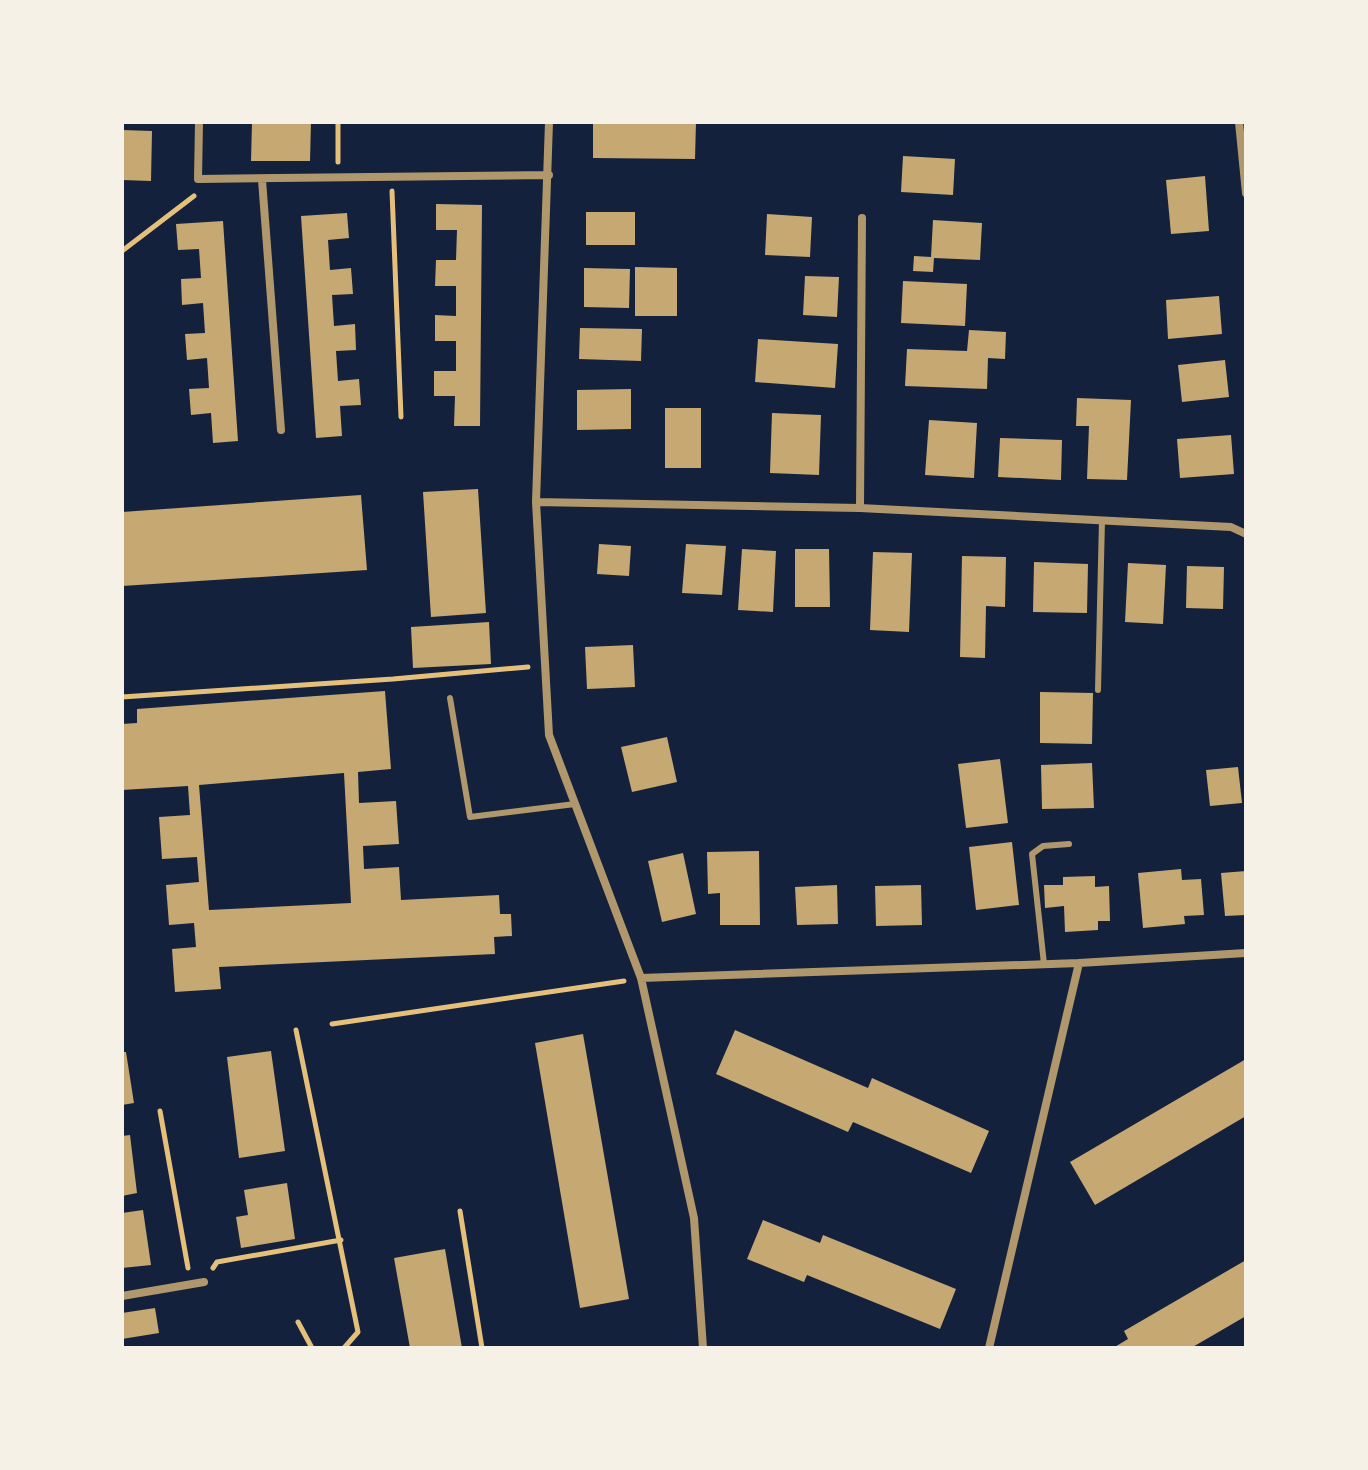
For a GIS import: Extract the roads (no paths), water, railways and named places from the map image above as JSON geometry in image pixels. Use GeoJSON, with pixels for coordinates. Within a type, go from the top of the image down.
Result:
{"type":"FeatureCollection","features":[{"type":"Feature","properties":{"kind":"street"},"geometry":{"type":"LineString","coordinates":[[199,122],[198,179],[549,175]]}},
{"type":"Feature","properties":{"kind":"street"},"geometry":{"type":"LineString","coordinates":[[549,122],[536,502],[549,735],[641,978],[694,1218],[703,1348]]}},
{"type":"Feature","properties":{"kind":"street"},"geometry":{"type":"LineString","coordinates":[[1239,122],[1246,193]]}},
{"type":"Feature","properties":{"kind":"street"},"geometry":{"type":"LineString","coordinates":[[262,180],[281,430]]}},
{"type":"Feature","properties":{"kind":"street"},"geometry":{"type":"LineString","coordinates":[[860,508],[862,218]]}},
{"type":"Feature","properties":{"kind":"street"},"geometry":{"type":"LineString","coordinates":[[536,502],[860,508],[1231,527],[1246,534]]}},
{"type":"Feature","properties":{"kind":"street"},"geometry":{"type":"LineString","coordinates":[[641,978],[1079,963],[1246,953]]}},
{"type":"Feature","properties":{"kind":"street"},"geometry":{"type":"LineString","coordinates":[[989,1348],[1079,963]]}},
{"type":"Feature","properties":{"kind":"street"},"geometry":{"type":"LineString","coordinates":[[122,1296],[204,1282]]}},
{"type":"Feature","properties":{"kind":"lane"},"geometry":{"type":"LineString","coordinates":[[1098,690],[1102,520]]}},
{"type":"Feature","properties":{"kind":"lane"},"geometry":{"type":"LineString","coordinates":[[450,698],[470,817],[575,804]]}},
{"type":"Feature","properties":{"kind":"lane"},"geometry":{"type":"LineString","coordinates":[[1044,964],[1032,854],[1043,846],[1069,844]]}}]}
